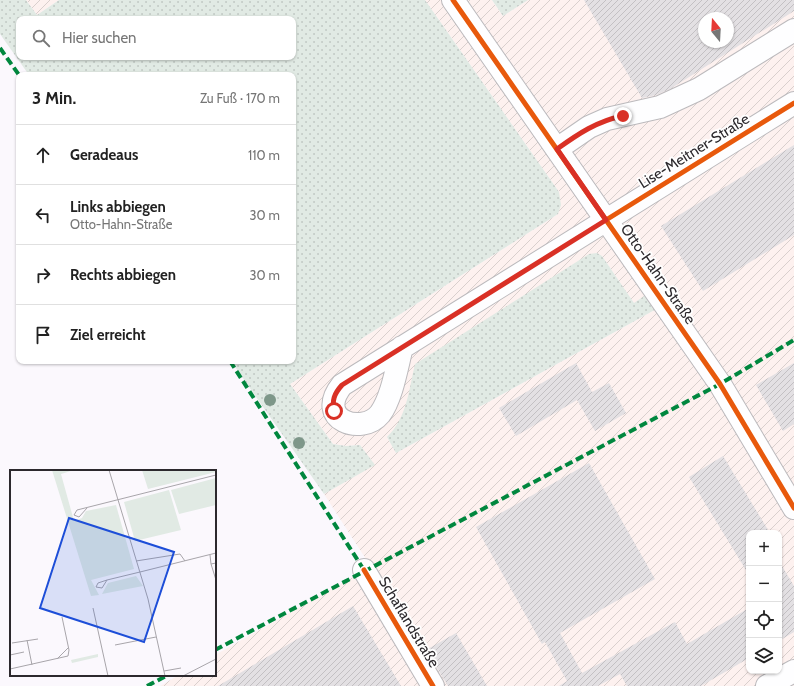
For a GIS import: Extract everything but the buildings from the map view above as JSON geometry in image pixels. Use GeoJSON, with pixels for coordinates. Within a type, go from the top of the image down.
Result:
{"type":"FeatureCollection","features":[{"type":"Feature","properties":{"kind":"street","name":"Otto-Hahn-Straße"},"geometry":{"type":"LineString","coordinates":[[453,0],[720,384],[794,508]]}},
{"type":"Feature","properties":{"kind":"street"},"geometry":{"type":"LineString","coordinates":[[557,149],[589,127],[607,119],[660,107],[699,88],[794,30]]}},
{"type":"Feature","properties":{"kind":"street","name":"Lise-Meitner-Straße"},"geometry":{"type":"LineString","coordinates":[[402,347],[794,103]]}},
{"type":"Feature","properties":{"kind":"street","name":"Schaflandstraße"},"geometry":{"type":"LineString","coordinates":[[364,570],[433,686]]}},
{"type":"Feature","properties":{"kind":"street"},"geometry":{"type":"LineString","coordinates":[[767,686],[794,671]]}},
{"type":"Feature","properties":{"kind":"shaded area"},"geometry":{"type":"Polygon","coordinates":[[[0,0],[26,0],[37,15],[59,0],[425,0],[559,192],[561,205],[558,214],[290,384],[333,444],[346,446],[360,445],[375,465],[324,494],[233,364],[296,364],[296,72],[27,72],[18,60],[296,60],[296,16],[16,16],[16,57],[0,34],[0,0]]]}},
{"type":"Feature","properties":{"kind":"shaded area"},"geometry":{"type":"Polygon","coordinates":[[[26,0],[59,0],[37,15],[26,0]]]}},
{"type":"Feature","properties":{"kind":"shaded area"},"geometry":{"type":"Polygon","coordinates":[[[425,0],[492,0],[503,16],[528,0],[794,0],[794,686],[160,686],[177,676],[216,676],[216,654],[371,567],[324,494],[374,465],[360,445],[346,446],[333,444],[290,384],[558,214],[559,192],[425,0]],[[602,256],[403,414],[396,428],[387,437],[396,453],[660,307],[634,303],[602,256]]]}},
{"type":"Feature","properties":{"kind":"shaded area"},"geometry":{"type":"Polygon","coordinates":[[[492,0],[528,0],[503,16],[492,0]]]}},
{"type":"Feature","properties":{"kind":"shaded area"},"geometry":{"type":"Polygon","coordinates":[[[597,253],[602,256],[634,303],[650,292],[660,307],[396,453],[387,437],[394,429],[403,412],[409,393],[415,364],[589,254],[597,253]]]}},
{"type":"Feature","properties":{"kind":"marked path"},"geometry":{"type":"LineString","coordinates":[[0,48],[17,72]]}},
{"type":"Feature","properties":{"kind":"marked path"},"geometry":{"type":"LineString","coordinates":[[216,649],[720,384],[794,340]]}},
{"type":"Feature","properties":{"kind":"marked path"},"geometry":{"type":"LineString","coordinates":[[232,364],[364,570]]}},
{"type":"Feature","properties":{"kind":"marked path"},"geometry":{"type":"LineString","coordinates":[[147,686],[166,676]]}},
{"type":"Feature","properties":{"kind":"cycle path"},"geometry":{"type":"LineString","coordinates":[[453,0],[720,384],[794,508]]}},
{"type":"Feature","properties":{"kind":"cycle path"},"geometry":{"type":"LineString","coordinates":[[606,220],[794,103]]}},
{"type":"Feature","properties":{"kind":"cycle path"},"geometry":{"type":"LineString","coordinates":[[364,570],[433,686]]}},
{"type":"Feature","properties":{"kind":"route"},"geometry":{"type":"LineString","coordinates":[[334,411],[333,402],[335,394],[342,385],[606,220],[557,149],[589,127],[607,119],[623,116]]}}]}
